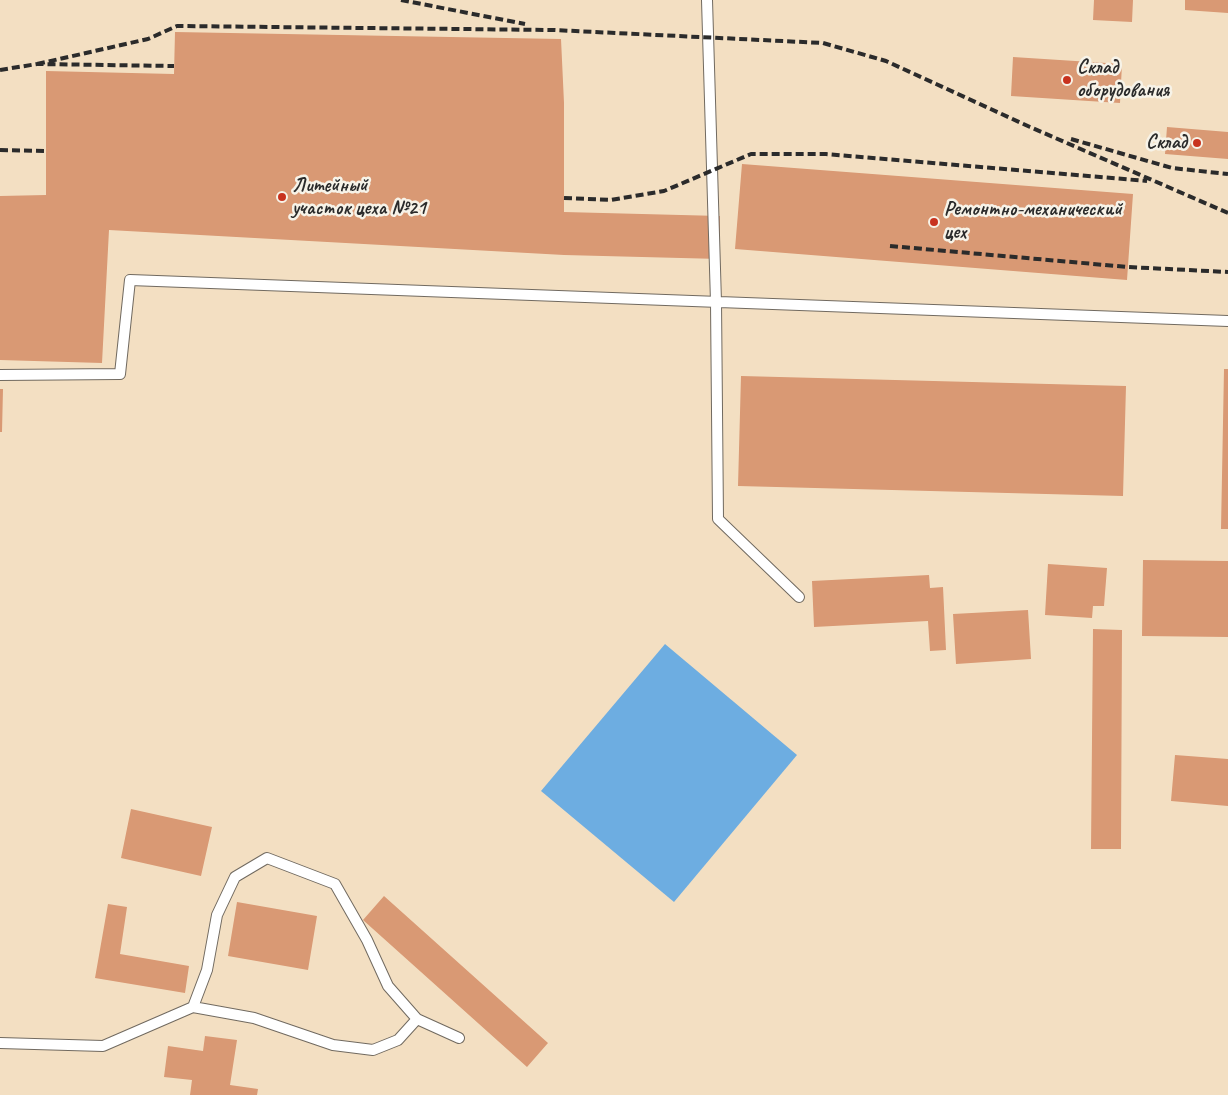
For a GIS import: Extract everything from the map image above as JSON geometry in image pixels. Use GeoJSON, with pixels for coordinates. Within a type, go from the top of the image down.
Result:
{"type":"FeatureCollection","features":[{"type":"Feature","properties":{"kind":"lane"},"geometry":{"type":"LineString","coordinates":[[707,0],[716,302],[718,518],[799,597]]}},
{"type":"Feature","properties":{"kind":"lane"},"geometry":{"type":"LineString","coordinates":[[0,374],[120,374],[130,280],[1228,321]]}},
{"type":"Feature","properties":{"kind":"lane"},"geometry":{"type":"LineString","coordinates":[[193,1007],[207,970],[217,915],[235,878],[267,858],[334,884],[367,940],[388,986],[417,1019],[459,1038]]}},
{"type":"Feature","properties":{"kind":"lane"},"geometry":{"type":"LineString","coordinates":[[0,1043],[103,1046],[193,1007],[254,1018],[333,1045],[374,1050],[398,1040],[417,1019]]}},
{"type":"Feature","properties":{"kind":"water"},"geometry":{"type":"Polygon","coordinates":[[[665,644],[797,755],[674,902],[541,791],[665,644]]]}},
{"type":"Feature","properties":{"kind":"building"},"geometry":{"type":"Polygon","coordinates":[[[1094,0],[1133,0],[1132,22],[1093,20],[1094,0]]]}},
{"type":"Feature","properties":{"kind":"building"},"geometry":{"type":"Polygon","coordinates":[[[1185,0],[1228,0],[1228,13],[1185,10],[1185,0]]]}},
{"type":"Feature","properties":{"kind":"building","name":"Литейный участок цеха №21"},"geometry":{"type":"Polygon","coordinates":[[[175,32],[561,39],[564,103],[564,212],[720,216],[720,259],[564,255],[109,230],[102,363],[0,360],[0,196],[46,195],[46,71],[174,74],[175,32]]]}},
{"type":"Feature","properties":{"kind":"building","name":"Склад оборудования"},"geometry":{"type":"Polygon","coordinates":[[[1013,57],[1122,64],[1120,103],[1011,96],[1013,57]]]}},
{"type":"Feature","properties":{"kind":"building","name":"Склад"},"geometry":{"type":"Polygon","coordinates":[[[1167,127],[1228,132],[1228,159],[1165,154],[1167,127]]]}},
{"type":"Feature","properties":{"kind":"building","name":"Ремонтно-механический цех"},"geometry":{"type":"Polygon","coordinates":[[[742,164],[1133,194],[1127,280],[735,249],[742,164]]]}},
{"type":"Feature","properties":{"kind":"building"},"geometry":{"type":"Polygon","coordinates":[[[1224,369],[1228,369],[1228,529],[1221,529],[1224,369]]]}},
{"type":"Feature","properties":{"kind":"building"},"geometry":{"type":"Polygon","coordinates":[[[741,376],[1126,386],[1123,496],[738,486],[741,376]]]}},
{"type":"Feature","properties":{"kind":"building"},"geometry":{"type":"Polygon","coordinates":[[[0,389],[3,389],[2,432],[0,432],[0,389]]]}},
{"type":"Feature","properties":{"kind":"building"},"geometry":{"type":"Polygon","coordinates":[[[1143,560],[1228,561],[1228,637],[1142,636],[1143,560]]]}},
{"type":"Feature","properties":{"kind":"building"},"geometry":{"type":"Polygon","coordinates":[[[1048,564],[1107,568],[1104,606],[1093,606],[1092,618],[1045,615],[1048,564]]]}},
{"type":"Feature","properties":{"kind":"building"},"geometry":{"type":"Polygon","coordinates":[[[929,575],[930,588],[943,587],[946,650],[930,651],[928,621],[814,627],[812,581],[929,575]]]}},
{"type":"Feature","properties":{"kind":"building"},"geometry":{"type":"Polygon","coordinates":[[[1028,610],[1031,659],[956,664],[953,614],[1028,610]]]}},
{"type":"Feature","properties":{"kind":"building"},"geometry":{"type":"Polygon","coordinates":[[[1093,629],[1122,630],[1121,849],[1091,849],[1093,629]]]}},
{"type":"Feature","properties":{"kind":"building"},"geometry":{"type":"Polygon","coordinates":[[[1175,755],[1228,759],[1228,806],[1171,801],[1175,755]]]}},
{"type":"Feature","properties":{"kind":"building"},"geometry":{"type":"Polygon","coordinates":[[[131,809],[212,827],[201,876],[121,858],[131,809]]]}},
{"type":"Feature","properties":{"kind":"building"},"geometry":{"type":"Polygon","coordinates":[[[384,896],[548,1043],[527,1067],[363,920],[384,896]]]}},
{"type":"Feature","properties":{"kind":"building"},"geometry":{"type":"Polygon","coordinates":[[[237,902],[317,916],[308,970],[228,956],[237,902]]]}},
{"type":"Feature","properties":{"kind":"building"},"geometry":{"type":"Polygon","coordinates":[[[108,904],[127,907],[120,954],[189,966],[185,993],[95,978],[108,904]]]}},
{"type":"Feature","properties":{"kind":"building"},"geometry":{"type":"Polygon","coordinates":[[[205,1036],[237,1040],[230,1085],[258,1089],[257,1095],[190,1095],[192,1080],[164,1077],[168,1046],[203,1051],[205,1036]]]}},
{"type":"Feature","properties":{"kind":"railway"},"geometry":{"type":"LineString","coordinates":[[401,0],[525,24]]}},
{"type":"Feature","properties":{"kind":"railway"},"geometry":{"type":"LineString","coordinates":[[37,64],[148,39],[177,26],[554,30],[823,43],[886,61],[1030,127],[1228,213]]}},
{"type":"Feature","properties":{"kind":"railway"},"geometry":{"type":"LineString","coordinates":[[0,70],[37,64],[174,66]]}},
{"type":"Feature","properties":{"kind":"railway"},"geometry":{"type":"LineString","coordinates":[[1071,139],[1172,168],[1228,174]]}},
{"type":"Feature","properties":{"kind":"railway"},"geometry":{"type":"LineString","coordinates":[[0,150],[46,151]]}},
{"type":"Feature","properties":{"kind":"railway"},"geometry":{"type":"LineString","coordinates":[[564,198],[611,200],[664,191],[751,154],[826,154],[1147,181]]}},
{"type":"Feature","properties":{"kind":"railway"},"geometry":{"type":"LineString","coordinates":[[890,246],[1128,267],[1228,272]]}},
{"type":"Feature","properties":{"kind":"place","name":"Склад оборудования"},"geometry":{"type":"Point","coordinates":[1067,80]}},
{"type":"Feature","properties":{"kind":"place","name":"Склад"},"geometry":{"type":"Point","coordinates":[1197,143]}},
{"type":"Feature","properties":{"kind":"place","name":"Литейный участок цеха №21"},"geometry":{"type":"Point","coordinates":[282,197]}},
{"type":"Feature","properties":{"kind":"place","name":"Ремонтно-механический цех"},"geometry":{"type":"Point","coordinates":[934,222]}}]}
